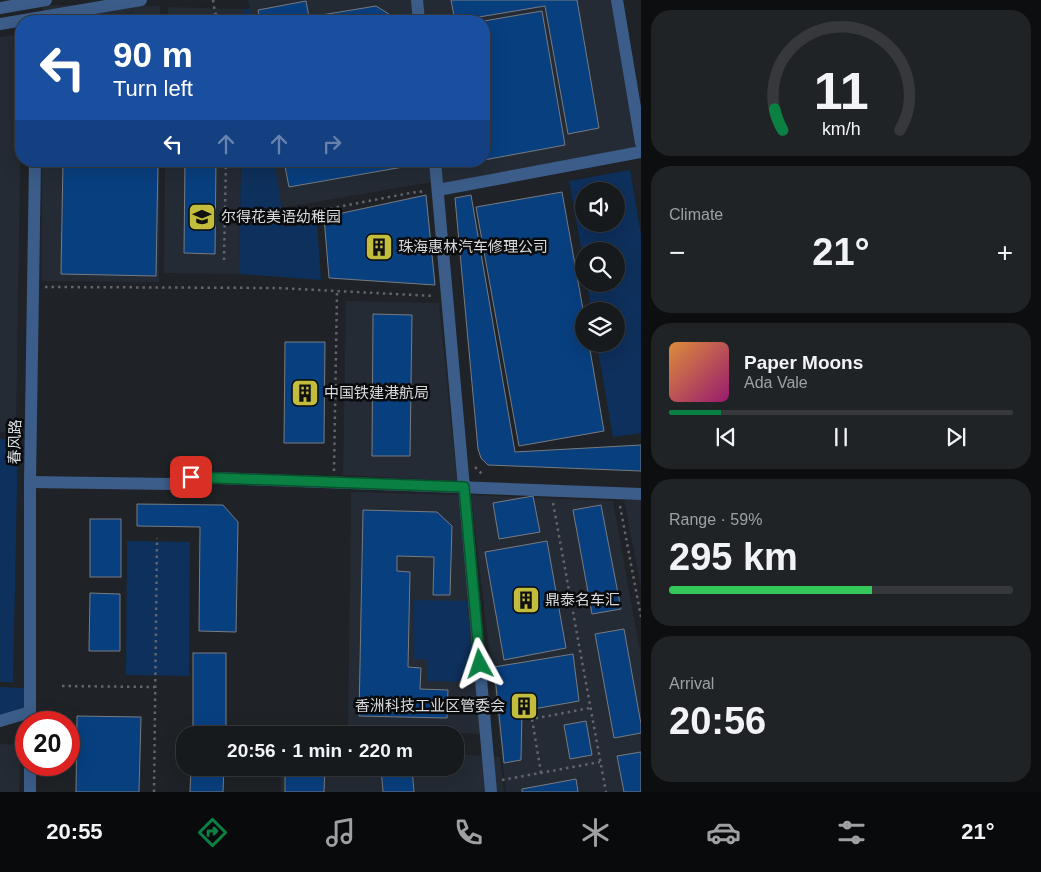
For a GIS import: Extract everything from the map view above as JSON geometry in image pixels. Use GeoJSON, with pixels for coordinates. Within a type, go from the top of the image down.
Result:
{"type":"FeatureCollection","features":[{"type":"Feature","properties":{"kind":"street"},"geometry":{"type":"LineString","coordinates":[[59,15],[141,0]]}},
{"type":"Feature","properties":{"kind":"street"},"geometry":{"type":"LineString","coordinates":[[417,0],[418,15]]}},
{"type":"Feature","properties":{"kind":"street"},"geometry":{"type":"LineString","coordinates":[[617,0],[641,143]]}},
{"type":"Feature","properties":{"kind":"street"},"geometry":{"type":"LineString","coordinates":[[0,8],[40,1],[38,15]]}},
{"type":"Feature","properties":{"kind":"street"},"geometry":{"type":"LineString","coordinates":[[0,24],[15,22]]}},
{"type":"Feature","properties":{"kind":"street"},"geometry":{"type":"LineString","coordinates":[[438,190],[641,152]]}},
{"type":"Feature","properties":{"kind":"street","name":"春风路"},"geometry":{"type":"LineString","coordinates":[[30,711],[30,482],[35,167]]}},
{"type":"Feature","properties":{"kind":"street"},"geometry":{"type":"LineString","coordinates":[[436,167],[491,787]]}},
{"type":"Feature","properties":{"kind":"street"},"geometry":{"type":"LineString","coordinates":[[30,482],[171,484],[191,477],[641,494]]}},
{"type":"Feature","properties":{"kind":"street"},"geometry":{"type":"LineString","coordinates":[[0,721],[15,719]]}},
{"type":"Feature","properties":{"kind":"street"},"geometry":{"type":"LineString","coordinates":[[30,776],[30,792]]}},
{"type":"Feature","properties":{"kind":"path"},"geometry":{"type":"LineString","coordinates":[[213,0],[217,15]]}},
{"type":"Feature","properties":{"kind":"path"},"geometry":{"type":"LineString","coordinates":[[224,260],[226,167]]}},
{"type":"Feature","properties":{"kind":"path"},"geometry":{"type":"LineString","coordinates":[[292,216],[410,193],[438,190]]}},
{"type":"Feature","properties":{"kind":"path"},"geometry":{"type":"LineString","coordinates":[[33,287],[278,288],[447,296]]}},
{"type":"Feature","properties":{"kind":"path"},"geometry":{"type":"LineString","coordinates":[[334,483],[337,291]]}},
{"type":"Feature","properties":{"kind":"path"},"geometry":{"type":"LineString","coordinates":[[473,462],[476,470],[482,474],[490,475]]}},
{"type":"Feature","properties":{"kind":"path"},"geometry":{"type":"LineString","coordinates":[[551,491],[606,792]]}},
{"type":"Feature","properties":{"kind":"path"},"geometry":{"type":"LineString","coordinates":[[618,494],[641,618]]}},
{"type":"Feature","properties":{"kind":"path"},"geometry":{"type":"LineString","coordinates":[[154,792],[158,538]]}},
{"type":"Feature","properties":{"kind":"path"},"geometry":{"type":"LineString","coordinates":[[62,686],[155,687]]}},
{"type":"Feature","properties":{"kind":"path"},"geometry":{"type":"LineString","coordinates":[[541,773],[532,719],[590,708]]}},
{"type":"Feature","properties":{"kind":"path"},"geometry":{"type":"LineString","coordinates":[[491,787],[541,773],[600,762]]}},
{"type":"Feature","properties":{"kind":"shaded area"},"geometry":{"type":"Polygon","coordinates":[[[248,0],[413,0],[414,15],[251,15],[248,0]]]}},
{"type":"Feature","properties":{"kind":"shaded area"},"geometry":{"type":"Polygon","coordinates":[[[421,0],[614,0],[639,148],[443,186],[441,167],[490,167],[490,15],[423,15],[421,0]]]}},
{"type":"Feature","properties":{"kind":"shaded area"},"geometry":{"type":"Polygon","coordinates":[[[43,5],[160,6],[160,15],[43,15],[43,5]]]}},
{"type":"Feature","properties":{"kind":"shaded area"},"geometry":{"type":"Polygon","coordinates":[[[168,7],[243,9],[243,15],[167,15],[168,7]]]}},
{"type":"Feature","properties":{"kind":"shaded area"},"geometry":{"type":"Polygon","coordinates":[[[243,9],[250,9],[251,15],[243,15],[243,9]]]}},
{"type":"Feature","properties":{"kind":"shaded area"},"geometry":{"type":"Polygon","coordinates":[[[15,35],[15,167],[20,167],[16,433],[0,432],[0,37],[15,35]]]}},
{"type":"Feature","properties":{"kind":"shaded area"},"geometry":{"type":"Polygon","coordinates":[[[42,167],[160,167],[159,282],[42,281],[42,167]]]}},
{"type":"Feature","properties":{"kind":"shaded area","name":"尔得花美语幼稚园"},"geometry":{"type":"Polygon","coordinates":[[[165,167],[241,167],[239,274],[164,273],[165,167]]]}},
{"type":"Feature","properties":{"kind":"shaded area"},"geometry":{"type":"Polygon","coordinates":[[[241,167],[275,167],[285,227],[317,223],[321,280],[239,274],[241,167]]]}},
{"type":"Feature","properties":{"kind":"shaded area"},"geometry":{"type":"Polygon","coordinates":[[[275,167],[431,167],[432,182],[281,208],[275,167]]]}},
{"type":"Feature","properties":{"kind":"shaded area"},"geometry":{"type":"Polygon","coordinates":[[[630,170],[641,235],[641,433],[613,437],[598,352],[625,352],[625,302],[590,302],[588,292],[625,292],[625,242],[580,242],[578,232],[625,232],[625,182],[575,182],[575,214],[569,181],[630,170]]]}},
{"type":"Feature","properties":{"kind":"shaded area"},"geometry":{"type":"Polygon","coordinates":[[[346,301],[439,303],[457,481],[343,475],[346,301]]]}},
{"type":"Feature","properties":{"kind":"shaded area"},"geometry":{"type":"Polygon","coordinates":[[[0,439],[18,439],[13,682],[0,682],[0,439]]]}},
{"type":"Feature","properties":{"kind":"shaded area"},"geometry":{"type":"Polygon","coordinates":[[[351,492],[460,495],[482,734],[464,733],[464,726],[348,726],[351,492]]]}},
{"type":"Feature","properties":{"kind":"shaded area"},"geometry":{"type":"Polygon","coordinates":[[[471,495],[613,501],[641,657],[641,792],[506,792],[471,495]]]}},
{"type":"Feature","properties":{"kind":"shaded area"},"geometry":{"type":"Polygon","coordinates":[[[624,500],[641,500],[641,587],[624,500]]]}},
{"type":"Feature","properties":{"kind":"shaded area"},"geometry":{"type":"Polygon","coordinates":[[[127,541],[190,542],[189,676],[126,675],[127,541]]]}},
{"type":"Feature","properties":{"kind":"shaded area"},"geometry":{"type":"Polygon","coordinates":[[[414,600],[467,601],[474,682],[427,681],[427,660],[414,659],[414,600]]]}},
{"type":"Feature","properties":{"kind":"shaded area"},"geometry":{"type":"Polygon","coordinates":[[[0,687],[25,688],[26,707],[0,715],[0,687]]]}},
{"type":"Feature","properties":{"kind":"shaded area"},"geometry":{"type":"Polygon","coordinates":[[[0,744],[15,745],[15,776],[20,776],[19,792],[0,792],[0,744]]]}},
{"type":"Feature","properties":{"kind":"shaded area"},"geometry":{"type":"Polygon","coordinates":[[[464,755],[500,757],[504,792],[281,792],[281,776],[464,776],[464,755]]]}},
{"type":"Feature","properties":{"kind":"building"},"geometry":{"type":"Polygon","coordinates":[[[451,0],[577,0],[599,128],[568,134],[545,6],[490,15],[454,15],[451,0]]]}},
{"type":"Feature","properties":{"kind":"building"},"geometry":{"type":"Polygon","coordinates":[[[306,1],[309,15],[259,15],[258,10],[306,1]]]}},
{"type":"Feature","properties":{"kind":"building"},"geometry":{"type":"Polygon","coordinates":[[[376,6],[390,15],[321,15],[376,6]]]}},
{"type":"Feature","properties":{"kind":"building"},"geometry":{"type":"Polygon","coordinates":[[[542,11],[565,145],[490,159],[490,20],[542,11]]]}},
{"type":"Feature","properties":{"kind":"building"},"geometry":{"type":"Polygon","coordinates":[[[63,167],[158,167],[156,276],[61,274],[63,167]]]}},
{"type":"Feature","properties":{"kind":"building"},"geometry":{"type":"Polygon","coordinates":[[[185,167],[216,167],[215,254],[184,253],[185,167]]]}},
{"type":"Feature","properties":{"kind":"building"},"geometry":{"type":"Polygon","coordinates":[[[285,167],[403,167],[289,187],[285,167]]]}},
{"type":"Feature","properties":{"kind":"building"},"geometry":{"type":"Polygon","coordinates":[[[562,192],[575,265],[575,292],[580,292],[582,302],[575,302],[575,352],[590,352],[604,431],[519,446],[476,207],[562,192]]]}},
{"type":"Feature","properties":{"kind":"building","name":"珠海惠林汽车修理公司"},"geometry":{"type":"Polygon","coordinates":[[[426,195],[435,285],[329,278],[324,217],[426,195]]]}},
{"type":"Feature","properties":{"kind":"building"},"geometry":{"type":"Polygon","coordinates":[[[471,195],[515,452],[641,445],[641,471],[488,465],[481,458],[478,449],[455,198],[471,195]]]}},
{"type":"Feature","properties":{"kind":"building"},"geometry":{"type":"Polygon","coordinates":[[[373,314],[412,315],[410,456],[372,456],[373,314]]]}},
{"type":"Feature","properties":{"kind":"building","name":"中国铁建港航局"},"geometry":{"type":"Polygon","coordinates":[[[285,342],[325,342],[324,443],[284,443],[285,342]]]}},
{"type":"Feature","properties":{"kind":"building"},"geometry":{"type":"Polygon","coordinates":[[[533,496],[540,532],[499,539],[493,503],[533,496]]]}},
{"type":"Feature","properties":{"kind":"building"},"geometry":{"type":"Polygon","coordinates":[[[137,504],[223,505],[238,522],[236,632],[199,631],[200,527],[137,526],[137,504]]]}},
{"type":"Feature","properties":{"kind":"building"},"geometry":{"type":"Polygon","coordinates":[[[601,505],[621,609],[592,614],[573,510],[601,505]]]}},
{"type":"Feature","properties":{"kind":"building"},"geometry":{"type":"Polygon","coordinates":[[[363,510],[437,512],[452,526],[450,595],[433,595],[434,557],[397,556],[397,571],[410,572],[408,667],[421,668],[420,689],[448,690],[447,718],[359,716],[363,510]]]}},
{"type":"Feature","properties":{"kind":"building"},"geometry":{"type":"Polygon","coordinates":[[[90,519],[121,519],[121,577],[90,577],[90,519]]]}},
{"type":"Feature","properties":{"kind":"building","name":"鼎泰名车汇"},"geometry":{"type":"Polygon","coordinates":[[[547,541],[566,648],[504,660],[485,552],[547,541]]]}},
{"type":"Feature","properties":{"kind":"building"},"geometry":{"type":"Polygon","coordinates":[[[90,593],[120,594],[120,651],[89,651],[90,593]]]}},
{"type":"Feature","properties":{"kind":"building"},"geometry":{"type":"Polygon","coordinates":[[[624,629],[641,733],[614,738],[595,634],[624,629]]]}},
{"type":"Feature","properties":{"kind":"building"},"geometry":{"type":"Polygon","coordinates":[[[193,653],[226,653],[226,726],[193,726],[193,653]]]}},
{"type":"Feature","properties":{"kind":"building","name":"香洲科技工业区管委会"},"geometry":{"type":"Polygon","coordinates":[[[573,654],[579,701],[522,711],[521,760],[504,763],[494,667],[573,654]]]}},
{"type":"Feature","properties":{"kind":"building"},"geometry":{"type":"Polygon","coordinates":[[[80,716],[141,717],[139,792],[76,792],[76,776],[80,776],[80,716]]]}},
{"type":"Feature","properties":{"kind":"building"},"geometry":{"type":"Polygon","coordinates":[[[586,721],[592,755],[570,759],[564,725],[586,721]]]}},
{"type":"Feature","properties":{"kind":"building"},"geometry":{"type":"Polygon","coordinates":[[[641,752],[641,792],[624,792],[617,756],[641,752]]]}},
{"type":"Feature","properties":{"kind":"building"},"geometry":{"type":"Polygon","coordinates":[[[191,776],[224,776],[223,792],[190,792],[191,776]]]}},
{"type":"Feature","properties":{"kind":"building"},"geometry":{"type":"Polygon","coordinates":[[[285,776],[325,776],[324,792],[285,792],[285,776]]]}},
{"type":"Feature","properties":{"kind":"building"},"geometry":{"type":"Polygon","coordinates":[[[382,776],[413,776],[414,792],[383,792],[382,776]]]}},
{"type":"Feature","properties":{"kind":"building"},"geometry":{"type":"Polygon","coordinates":[[[576,779],[578,792],[522,792],[522,789],[576,779]]]}},
{"type":"Feature","properties":{"kind":"place","name":"尔得花美语幼稚园"},"geometry":{"type":"Point","coordinates":[202,217]}},
{"type":"Feature","properties":{"kind":"place","name":"珠海惠林汽车修理公司"},"geometry":{"type":"Point","coordinates":[379,247]}},
{"type":"Feature","properties":{"kind":"place","name":"中国铁建港航局"},"geometry":{"type":"Point","coordinates":[305,393]}},
{"type":"Feature","properties":{"kind":"place","name":"鼎泰名车汇"},"geometry":{"type":"Point","coordinates":[526,600]}},
{"type":"Feature","properties":{"kind":"place","name":"香洲科技工业区管委会"},"geometry":{"type":"Point","coordinates":[524,706]}},
{"type":"Feature","properties":{"kind":"route"},"geometry":{"type":"LineString","coordinates":[[191,477],[464,487],[480,664]]}}]}
